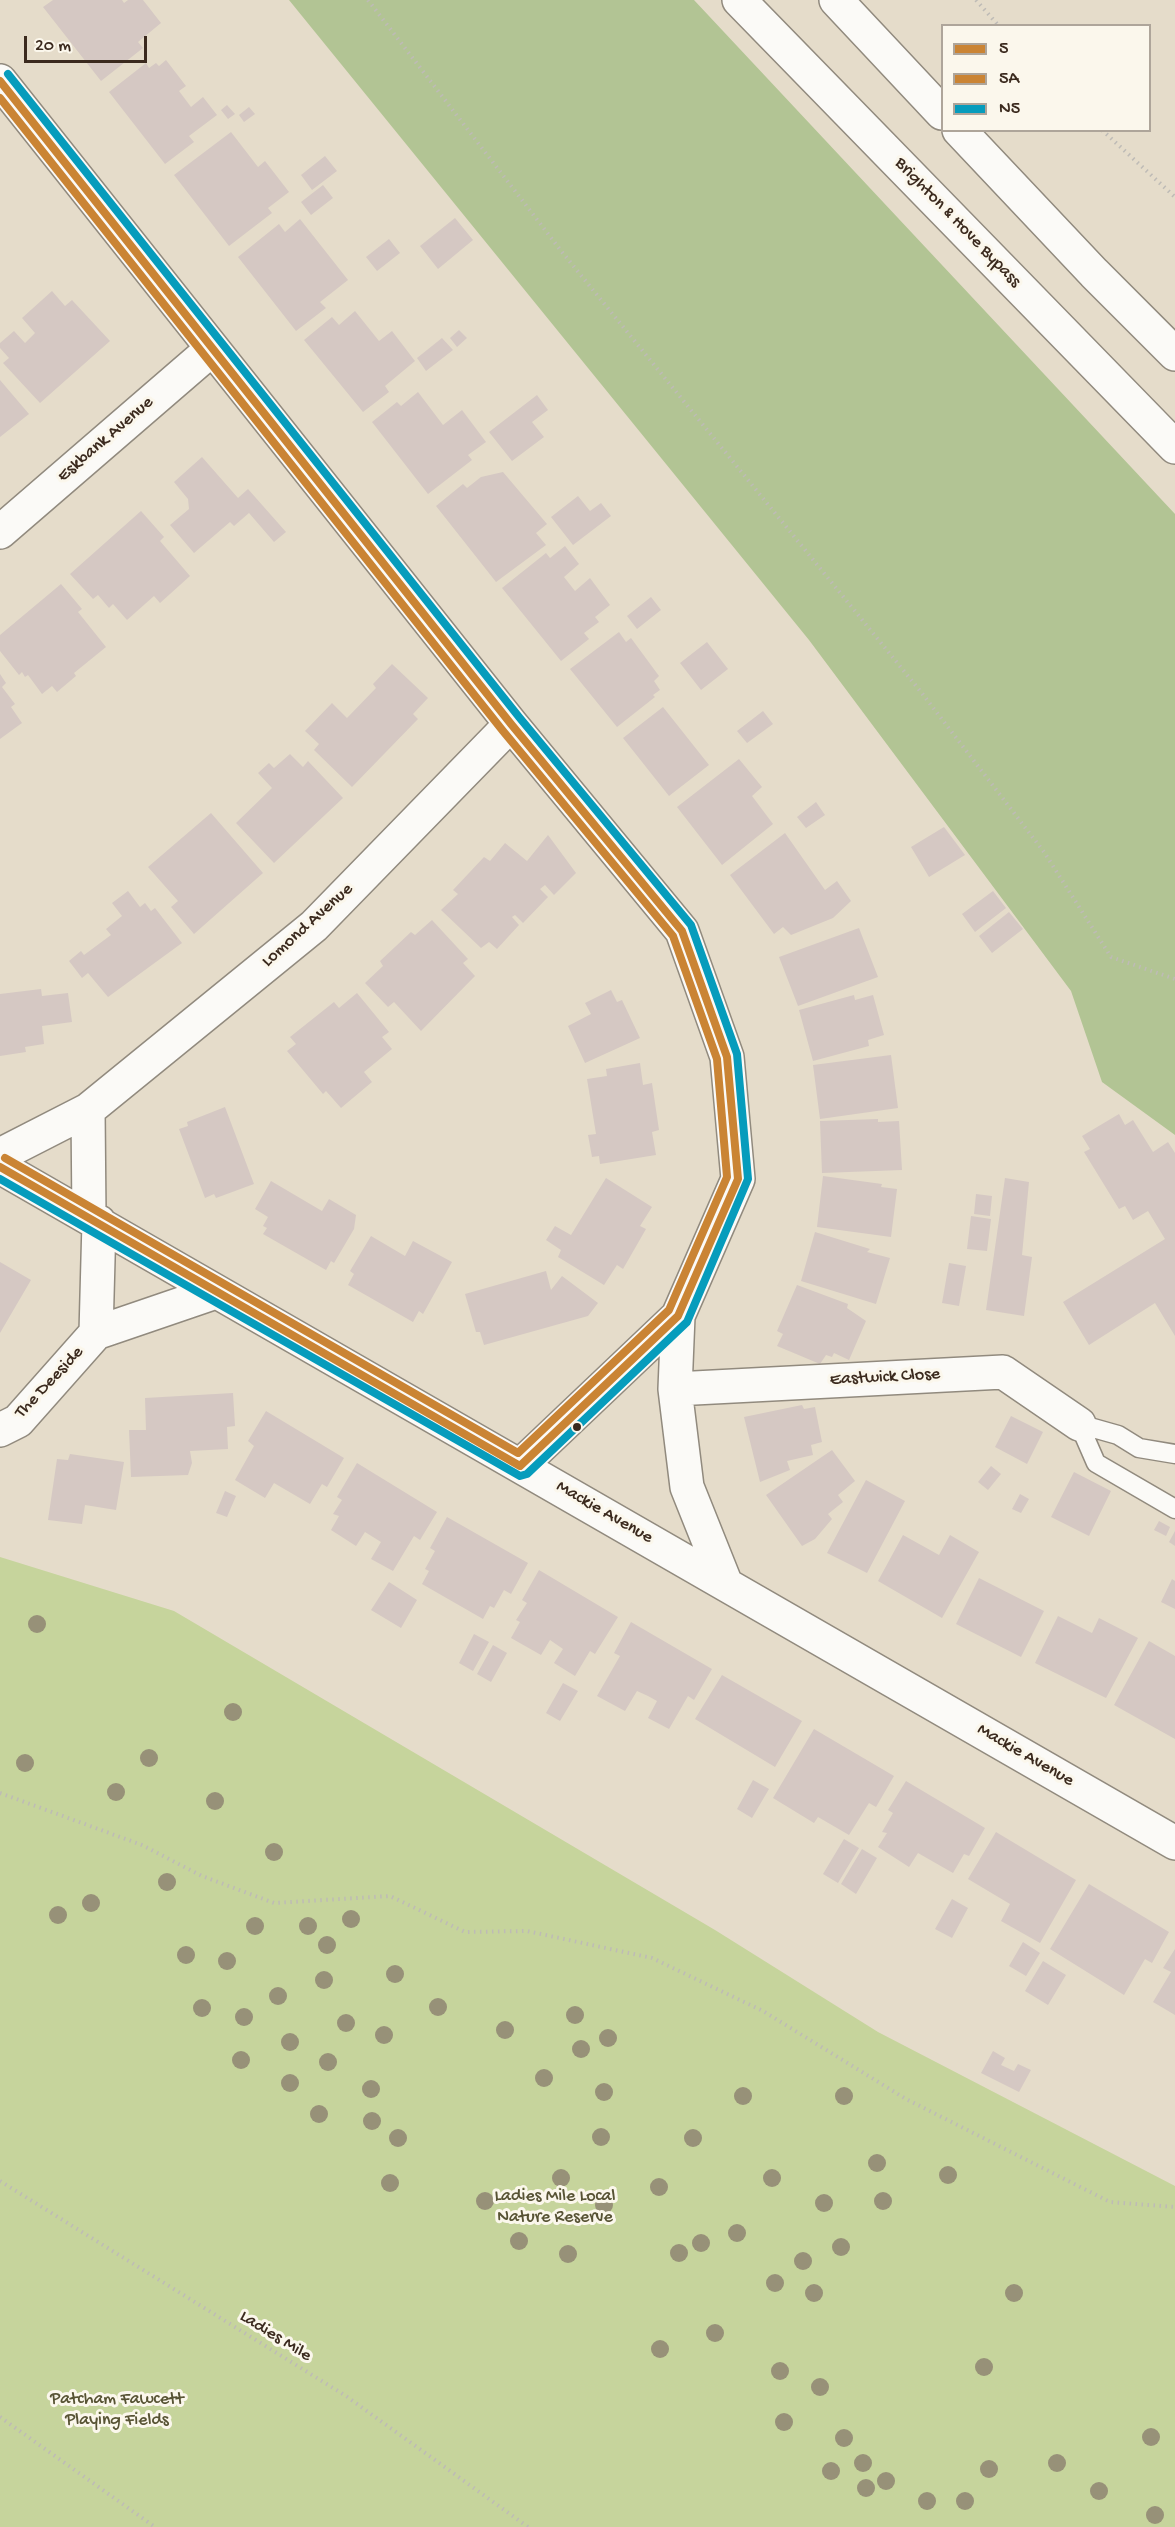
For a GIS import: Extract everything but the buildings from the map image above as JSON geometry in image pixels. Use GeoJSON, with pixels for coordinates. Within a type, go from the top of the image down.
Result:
{"type":"FeatureCollection","features":[{"type":"Feature","properties":{"kind":"main road","name":"Brighton & Hove Bypass"},"geometry":{"type":"LineString","coordinates":[[740,0],[1175,447]]}},
{"type":"Feature","properties":{"kind":"main road"},"geometry":{"type":"LineString","coordinates":[[836,0],[941,112]]}},
{"type":"Feature","properties":{"kind":"main road"},"geometry":{"type":"LineString","coordinates":[[0,81],[511,724],[682,930],[727,1057],[738,1179],[678,1316],[675,1389],[687,1487],[725,1582]]}},
{"type":"Feature","properties":{"kind":"main road"},"geometry":{"type":"LineString","coordinates":[[961,132],[1094,273],[1175,354]]}},
{"type":"Feature","properties":{"kind":"main road","name":"Eskbank Avenue"},"geometry":{"type":"LineString","coordinates":[[0,532],[212,349]]}},
{"type":"Feature","properties":{"kind":"main road","name":"Lomond Avenue"},"geometry":{"type":"LineString","coordinates":[[0,1155],[88,1110],[314,926],[511,724]]}},
{"type":"Feature","properties":{"kind":"main road"},"geometry":{"type":"LineString","coordinates":[[88,1110],[94,1219]]}},
{"type":"Feature","properties":{"kind":"main road","name":"Mackie Avenue"},"geometry":{"type":"LineString","coordinates":[[0,1167],[725,1582],[1175,1843]]}},
{"type":"Feature","properties":{"kind":"main road","name":"The Deeside"},"geometry":{"type":"LineString","coordinates":[[94,1219],[96,1333]]}},
{"type":"Feature","properties":{"kind":"main road","name":"The Deeside"},"geometry":{"type":"LineString","coordinates":[[0,1430],[18,1421],[96,1333],[216,1292]]}},
{"type":"Feature","properties":{"kind":"main road"},"geometry":{"type":"LineString","coordinates":[[520,1466],[678,1316]]}},
{"type":"Feature","properties":{"kind":"main road","name":"Eastwick Close"},"geometry":{"type":"LineString","coordinates":[[675,1389],[1003,1372],[1079,1424]]}},
{"type":"Feature","properties":{"kind":"lane"},"geometry":{"type":"LineString","coordinates":[[1079,1424],[1118,1435],[1139,1448],[1175,1454]]}},
{"type":"Feature","properties":{"kind":"lane"},"geometry":{"type":"LineString","coordinates":[[1079,1424],[1096,1463],[1175,1509]]}},
{"type":"Feature","properties":{"kind":"path"},"geometry":{"type":"LineString","coordinates":[[368,0],[562,252],[921,692],[1044,852],[1112,957],[1175,979]]}},
{"type":"Feature","properties":{"kind":"path"},"geometry":{"type":"LineString","coordinates":[[976,0],[997,24]]}},
{"type":"Feature","properties":{"kind":"path"},"geometry":{"type":"LineString","coordinates":[[1104,132],[1175,197]]}},
{"type":"Feature","properties":{"kind":"path"},"geometry":{"type":"LineString","coordinates":[[0,1793],[142,1845],[202,1876],[274,1903],[390,1896],[465,1932],[527,1931],[652,1958],[763,2011],[906,2099],[1110,2202],[1175,2207]]}},
{"type":"Feature","properties":{"kind":"path","name":"Ladies Mile"},"geometry":{"type":"LineString","coordinates":[[0,2181],[346,2396],[528,2527]]}},
{"type":"Feature","properties":{"kind":"path"},"geometry":{"type":"LineString","coordinates":[[0,2417],[155,2527]]}},
{"type":"Feature","properties":{"kind":"green space"},"geometry":{"type":"Polygon","coordinates":[[[289,0],[694,0],[1175,514],[1175,1135],[1102,1082],[1071,991],[809,640],[289,0]]]}},
{"type":"Feature","properties":{"kind":"green space","name":"Ladies Mile Local Nature Reserve"},"geometry":{"type":"Polygon","coordinates":[[[0,1557],[174,1611],[715,1930],[878,2032],[1175,2186],[1175,2527],[0,2527],[0,1557]]]}},
{"type":"Feature","properties":{"kind":"transit line","name":"N5"},"geometry":{"type":"LineString","coordinates":[[0,1179],[520,1476],[527,1474],[687,1322],[748,1179],[737,1054],[691,925],[519,717],[8,74]]}},
{"type":"Feature","properties":{"kind":"transit line","name":"5"},"geometry":{"type":"LineString","coordinates":[[0,81],[511,724],[682,931],[727,1057],[738,1179],[678,1316],[520,1466],[0,1167]]}},
{"type":"Feature","properties":{"kind":"transit line","name":"5A"},"geometry":{"type":"LineString","coordinates":[[0,98],[503,731],[673,936],[717,1059],[727,1177],[669,1310],[518,1453],[5,1158]]}},
{"type":"Feature","properties":{"kind":"park label","name":"Patcham Fawcett Playing Fields"},"geometry":{"type":"Point","coordinates":[117,2410]}}]}
